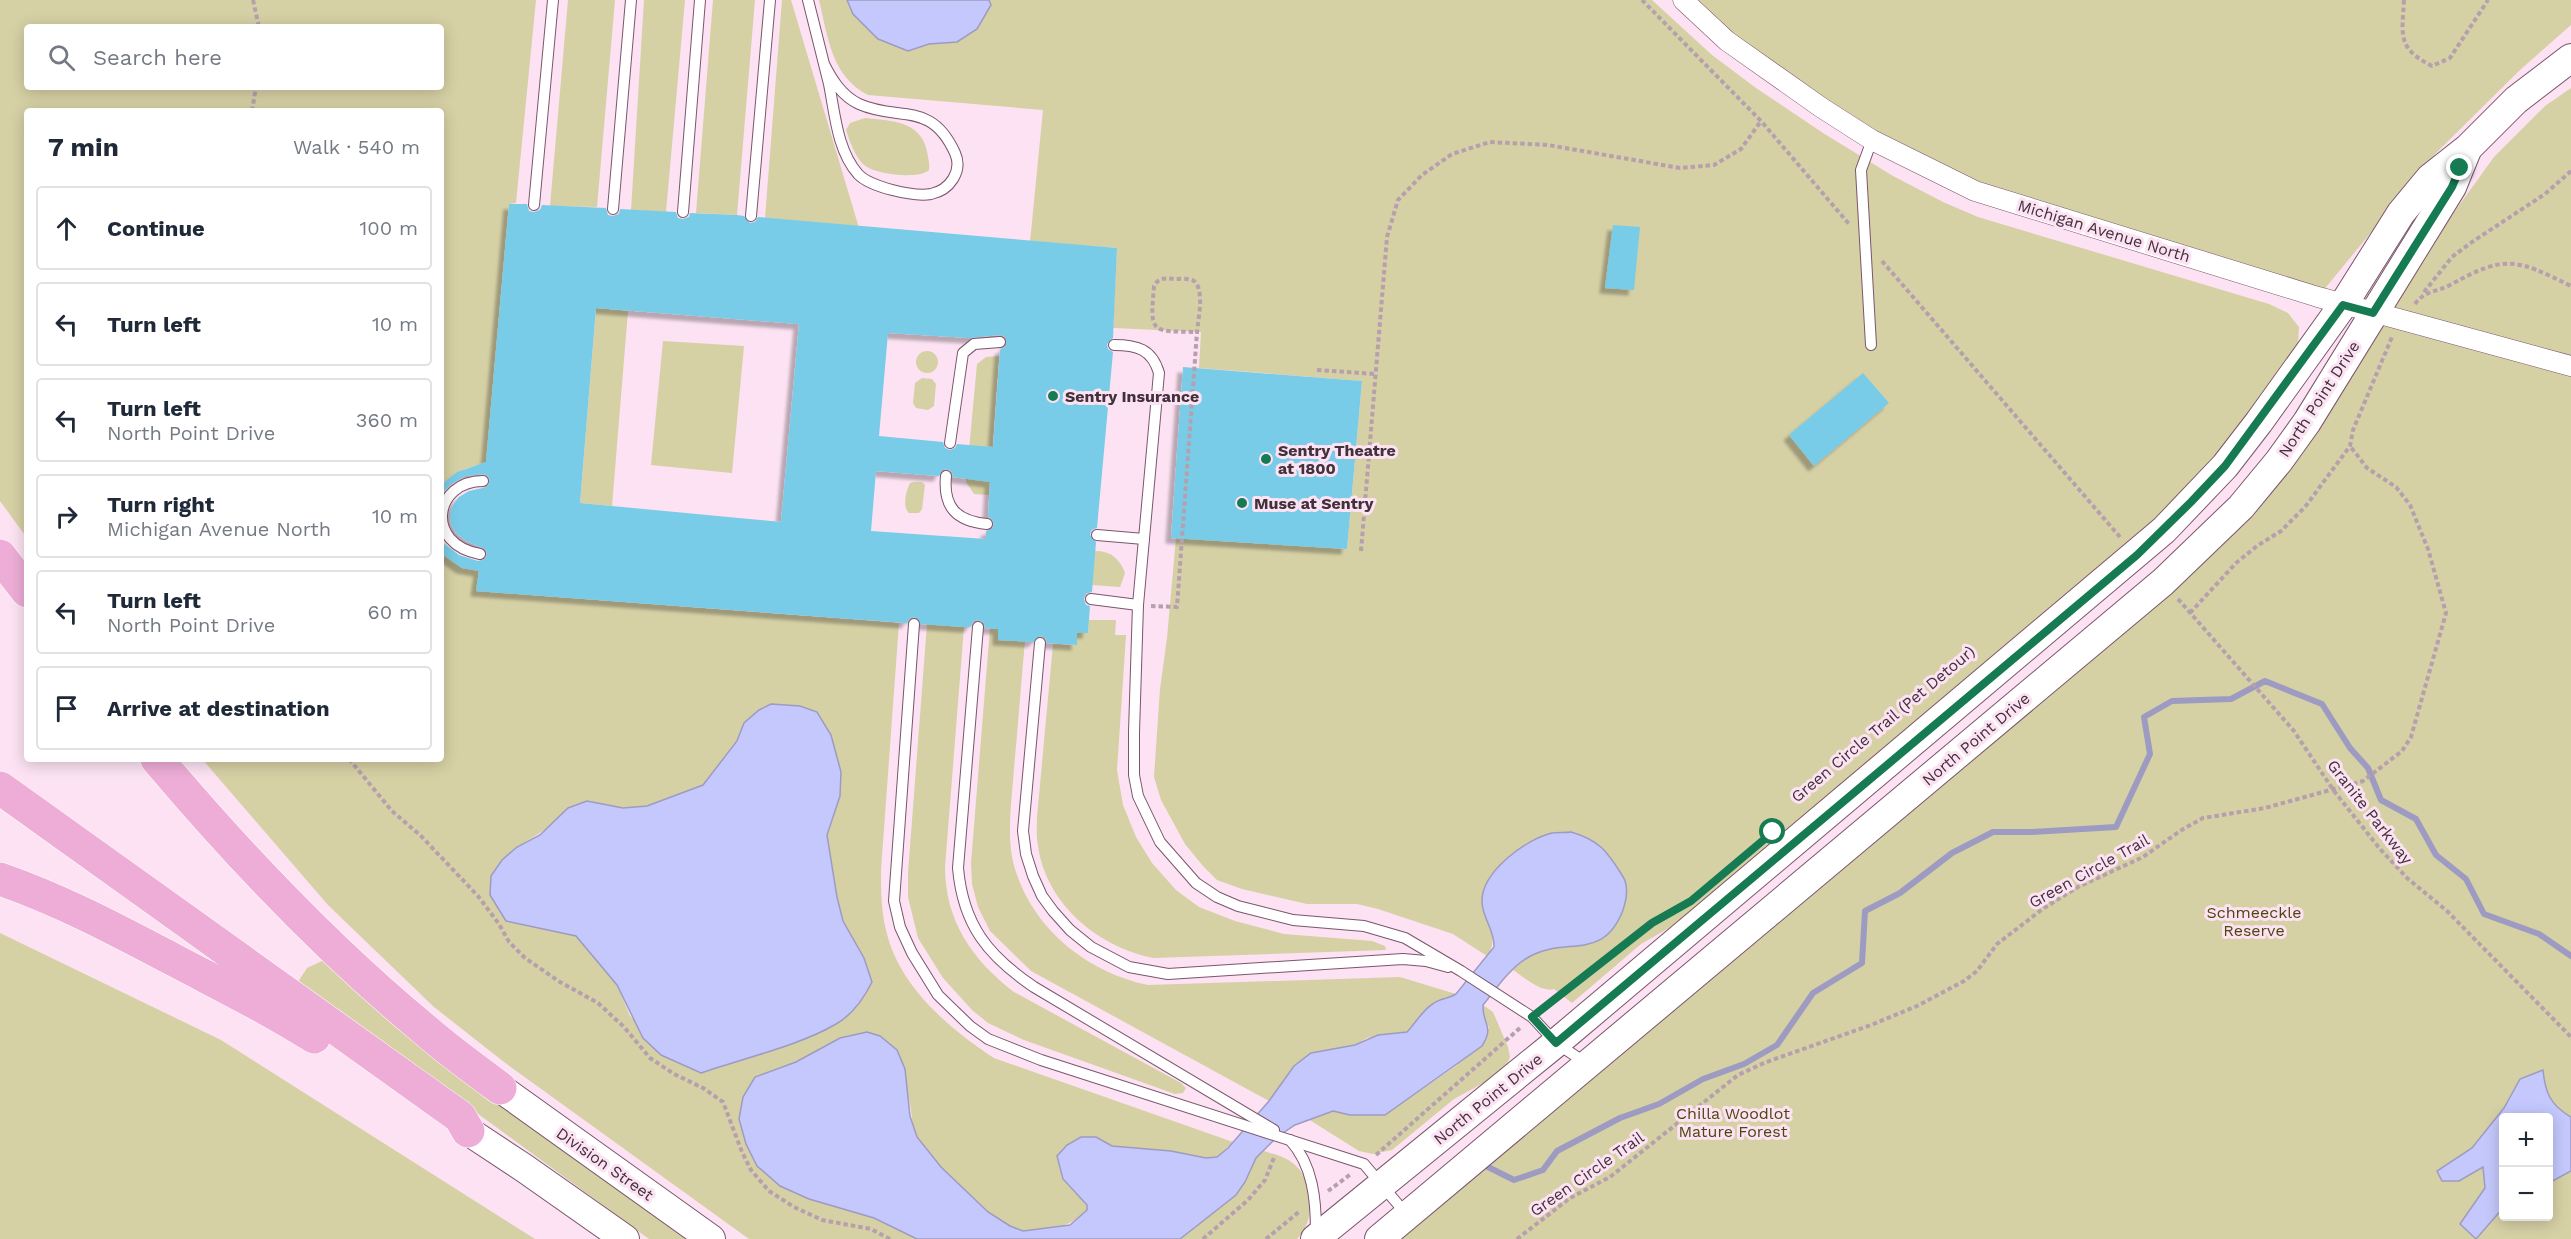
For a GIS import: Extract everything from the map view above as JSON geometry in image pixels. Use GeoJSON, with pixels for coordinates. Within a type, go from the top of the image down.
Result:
{"type":"FeatureCollection","features":[{"type":"Feature","properties":{"kind":"highway"},"geometry":{"type":"LineString","coordinates":[[0,556],[24,587]]}},
{"type":"Feature","properties":{"kind":"highway"},"geometry":{"type":"LineString","coordinates":[[160,762],[236,851],[299,915],[424,1029],[500,1088]]}},
{"type":"Feature","properties":{"kind":"highway"},"geometry":{"type":"LineString","coordinates":[[0,788],[460,1118],[468,1131]]}},
{"type":"Feature","properties":{"kind":"highway"},"geometry":{"type":"LineString","coordinates":[[0,879],[68,906],[235,992],[294,1024],[451,1131],[468,1131]]}},
{"type":"Feature","properties":{"kind":"street","name":"Michigan Avenue North"},"geometry":{"type":"LineString","coordinates":[[1683,0],[1727,41],[1786,84],[1872,140],[1975,191],[2343,305],[2571,366]]}},
{"type":"Feature","properties":{"kind":"street","name":"North Point Drive"},"geometry":{"type":"LineString","coordinates":[[1316,1238],[1556,1043],[2164,530],[2225,466],[2343,305],[2401,213],[2430,178],[2468,148],[2516,100],[2571,58]]}},
{"type":"Feature","properties":{"kind":"street","name":"North Point Drive"},"geometry":{"type":"LineString","coordinates":[[1379,1239],[2163,582],[2241,507],[2279,461],[2307,422],[2452,187],[2468,148]]}},
{"type":"Feature","properties":{"kind":"street","name":"Division Street"},"geometry":{"type":"LineString","coordinates":[[500,1088],[561,1134],[711,1239]]}},
{"type":"Feature","properties":{"kind":"street"},"geometry":{"type":"LineString","coordinates":[[468,1131],[524,1167],[625,1239]]}},
{"type":"Feature","properties":{"kind":"lane"},"geometry":{"type":"LineString","coordinates":[[534,205],[553,0]]}},
{"type":"Feature","properties":{"kind":"lane"},"geometry":{"type":"LineString","coordinates":[[613,209],[631,0]]}},
{"type":"Feature","properties":{"kind":"lane"},"geometry":{"type":"LineString","coordinates":[[683,212],[700,0]]}},
{"type":"Feature","properties":{"kind":"lane"},"geometry":{"type":"LineString","coordinates":[[751,216],[770,0]]}},
{"type":"Feature","properties":{"kind":"lane"},"geometry":{"type":"LineString","coordinates":[[808,0],[841,140],[847,156],[860,176],[877,186],[926,194],[940,190],[955,177],[957,161],[955,153],[938,129],[927,119],[914,114],[870,107],[853,101],[832,79],[824,64]]}},
{"type":"Feature","properties":{"kind":"lane"},"geometry":{"type":"LineString","coordinates":[[1871,345],[1862,170],[1872,140]]}},
{"type":"Feature","properties":{"kind":"lane"},"geometry":{"type":"LineString","coordinates":[[950,443],[963,353],[974,344],[1000,342]]}},
{"type":"Feature","properties":{"kind":"lane"},"geometry":{"type":"LineString","coordinates":[[1114,345],[1142,348],[1153,359],[1159,373],[1138,605],[1134,775],[1138,796],[1160,843],[1196,883],[1217,897],[1238,906],[1293,920],[1382,930],[1405,938],[1532,1017],[1556,1043],[1589,1065]]}},
{"type":"Feature","properties":{"kind":"lane"},"geometry":{"type":"LineString","coordinates":[[946,476],[946,496],[954,511],[969,522],[987,524]]}},
{"type":"Feature","properties":{"kind":"lane"},"geometry":{"type":"LineString","coordinates":[[444,506],[456,491],[467,484],[483,481]]}},
{"type":"Feature","properties":{"kind":"lane"},"geometry":{"type":"LineString","coordinates":[[444,527],[453,543],[461,549],[480,554]]}},
{"type":"Feature","properties":{"kind":"lane"},"geometry":{"type":"LineString","coordinates":[[1097,535],[1144,539]]}},
{"type":"Feature","properties":{"kind":"lane"},"geometry":{"type":"LineString","coordinates":[[1091,599],[1138,605]]}},
{"type":"Feature","properties":{"kind":"lane"},"geometry":{"type":"LineString","coordinates":[[914,624],[894,901],[908,944],[925,975],[952,1010],[988,1039],[1041,1060],[1248,1121],[1292,1140],[1364,1164],[1407,1215]]}},
{"type":"Feature","properties":{"kind":"lane"},"geometry":{"type":"LineString","coordinates":[[978,627],[958,868],[959,888],[975,931],[988,949],[1008,969],[1248,1121]]}},
{"type":"Feature","properties":{"kind":"lane"},"geometry":{"type":"LineString","coordinates":[[1040,643],[1023,831],[1026,854],[1042,897],[1070,930],[1091,947],[1129,967],[1168,974],[1403,959],[1426,960],[1461,971]]}},
{"type":"Feature","properties":{"kind":"lane"},"geometry":{"type":"LineString","coordinates":[[1292,1140],[1304,1162],[1316,1199],[1316,1238]]}},
{"type":"Feature","properties":{"kind":"path"},"geometry":{"type":"LineString","coordinates":[[253,0],[258,24]]}},
{"type":"Feature","properties":{"kind":"path"},"geometry":{"type":"LineString","coordinates":[[1642,0],[1761,121],[2121,538],[2112,546]]}},
{"type":"Feature","properties":{"kind":"path"},"geometry":{"type":"LineString","coordinates":[[2404,0],[2404,45],[2410,53],[2432,66],[2450,58],[2488,0]]}},
{"type":"Feature","properties":{"kind":"path"},"geometry":{"type":"LineString","coordinates":[[252,108],[256,90]]}},
{"type":"Feature","properties":{"kind":"path"},"geometry":{"type":"LineString","coordinates":[[1361,551],[1387,237],[1398,200],[1422,175],[1452,154],[1490,142],[1522,142],[1680,168],[1714,165],[1741,149],[1761,121]]}},
{"type":"Feature","properties":{"kind":"path"},"geometry":{"type":"LineString","coordinates":[[2571,171],[2545,194],[2452,257],[2419,297],[2479,269],[2501,264],[2527,265],[2571,286]]}},
{"type":"Feature","properties":{"kind":"path"},"geometry":{"type":"LineString","coordinates":[[1138,605],[1177,607],[1200,292],[1197,285],[1190,279],[1164,278],[1156,282],[1151,315],[1154,326],[1161,331],[1197,332]]}},
{"type":"Feature","properties":{"kind":"path"},"geometry":{"type":"LineString","coordinates":[[2350,446],[2353,430],[2365,406],[2389,340]]}},
{"type":"Feature","properties":{"kind":"path"},"geometry":{"type":"LineString","coordinates":[[1317,370],[1375,374]]}},
{"type":"Feature","properties":{"kind":"path","name":"Granite Parkway"},"geometry":{"type":"LineString","coordinates":[[2350,446],[2305,507],[2281,531],[2236,563],[2190,613],[2294,731],[2334,791],[2380,849],[2407,878],[2447,911],[2571,1037]]}},
{"type":"Feature","properties":{"kind":"path","name":"Green Circle Trail"},"geometry":{"type":"LineString","coordinates":[[1517,1239],[1570,1197],[1610,1177],[1738,1075],[1917,1006],[1964,981],[1977,971],[1996,944],[2044,908],[2078,887],[2143,857],[2203,818],[2246,813],[2334,791],[2363,781],[2402,751],[2411,737],[2446,613],[2428,549],[2410,505],[2396,487],[2367,468],[2350,446]]}},
{"type":"Feature","properties":{"kind":"path"},"geometry":{"type":"LineString","coordinates":[[351,762],[392,811],[421,837],[478,896],[500,924],[509,942],[525,958],[560,982],[598,1003],[650,1058],[723,1102],[742,1152],[752,1170],[769,1191],[794,1207],[822,1220],[871,1229],[890,1239]]}},
{"type":"Feature","properties":{"kind":"path"},"geometry":{"type":"LineString","coordinates":[[1266,1239],[1364,1164],[1532,1017],[1652,923],[1676,909]]}},
{"type":"Feature","properties":{"kind":"path"},"geometry":{"type":"LineString","coordinates":[[1203,1239],[1248,1200],[1265,1180],[1275,1155]]}},
{"type":"Feature","properties":{"kind":"green space"},"geometry":{"type":"Polygon","coordinates":[[[0,0],[536,0],[516,203],[509,204],[486,464],[473,466],[444,483],[444,108],[24,108],[24,534],[0,501],[0,0]]]}},
{"type":"Feature","properties":{"kind":"green space"},"geometry":{"type":"Polygon","coordinates":[[[568,0],[615,0],[597,207],[550,206],[568,0]]]}},
{"type":"Feature","properties":{"kind":"green space"},"geometry":{"type":"Polygon","coordinates":[[[644,0],[685,0],[666,212],[631,210],[644,0]]]}},
{"type":"Feature","properties":{"kind":"green space"},"geometry":{"type":"Polygon","coordinates":[[[713,0],[755,0],[737,215],[696,213],[713,0]]]}},
{"type":"Feature","properties":{"kind":"green space"},"geometry":{"type":"Polygon","coordinates":[[[782,0],[791,0],[859,228],[765,218],[782,0]]]}},
{"type":"Feature","properties":{"kind":"green space"},"geometry":{"type":"Polygon","coordinates":[[[819,0],[847,0],[853,14],[908,51],[929,44],[957,42],[991,5],[989,0],[1652,0],[1712,55],[1756,88],[1893,176],[1978,217],[2269,304],[2288,313],[2299,327],[2298,343],[2271,385],[2219,455],[2118,555],[1676,924],[1641,944],[1572,1003],[1554,989],[1538,987],[1513,970],[1526,958],[1537,953],[1606,937],[1482,901],[1492,936],[1491,949],[1487,956],[1453,934],[1378,909],[1357,904],[1307,904],[1242,889],[1217,880],[1185,844],[1161,800],[1154,777],[1160,689],[1176,538],[1347,549],[1362,381],[1199,368],[1201,332],[1113,328],[1117,248],[1030,242],[1043,110],[868,95],[846,77],[839,66],[829,41],[819,0]]]}},
{"type":"Feature","properties":{"kind":"green space"},"geometry":{"type":"Polygon","coordinates":[[[1683,0],[2571,0],[2571,25],[2520,70],[2436,153],[2318,297],[1923,167],[1683,0]]]}},
{"type":"Feature","properties":{"kind":"green space","name":"Schmeeckle Reserve"},"geometry":{"type":"Polygon","coordinates":[[[2571,88],[2571,1239],[1402,1239],[1589,1065],[2241,507],[2494,157],[2545,106],[2571,88]]]}},
{"type":"Feature","properties":{"kind":"green space"},"geometry":{"type":"Polygon","coordinates":[[[865,118],[903,124],[918,133],[927,151],[929,170],[916,175],[897,175],[877,171],[864,165],[855,154],[846,130],[850,123],[865,118]]]}},
{"type":"Feature","properties":{"kind":"green space"},"geometry":{"type":"Polygon","coordinates":[[[596,308],[628,311],[612,506],[580,503],[596,308]]]}},
{"type":"Feature","properties":{"kind":"green space"},"geometry":{"type":"Polygon","coordinates":[[[663,341],[744,346],[732,473],[651,465],[663,341]]]}},
{"type":"Feature","properties":{"kind":"green space"},"geometry":{"type":"Polygon","coordinates":[[[927,351],[935,354],[938,362],[935,370],[927,373],[919,370],[916,362],[919,354],[927,351]]]}},
{"type":"Feature","properties":{"kind":"green space"},"geometry":{"type":"Polygon","coordinates":[[[999,356],[989,495],[974,494],[966,482],[977,364],[986,357],[999,356]]]}},
{"type":"Feature","properties":{"kind":"green space"},"geometry":{"type":"Polygon","coordinates":[[[922,378],[932,379],[936,384],[934,406],[928,410],[916,408],[913,403],[915,383],[922,378]]]}},
{"type":"Feature","properties":{"kind":"green space"},"geometry":{"type":"Polygon","coordinates":[[[922,482],[925,485],[922,509],[919,513],[909,513],[905,499],[910,483],[922,482]]]}},
{"type":"Feature","properties":{"kind":"green space"},"geometry":{"type":"Polygon","coordinates":[[[1095,551],[1110,554],[1120,564],[1125,573],[1120,587],[1092,585],[1095,551]]]}},
{"type":"Feature","properties":{"kind":"green space"},"geometry":{"type":"Polygon","coordinates":[[[444,554],[462,568],[479,569],[477,591],[899,623],[881,878],[882,908],[886,930],[892,950],[902,969],[914,987],[943,1019],[994,1058],[1233,1142],[1217,1157],[1206,1158],[1171,1151],[1111,1146],[1096,1137],[1057,1156],[1063,1179],[1087,1205],[1087,1210],[1071,1222],[1051,1229],[1020,1230],[987,1212],[947,1174],[918,1138],[907,1094],[840,1038],[796,1062],[756,1077],[743,1097],[739,1119],[746,1144],[842,1207],[874,1218],[917,1239],[749,1239],[504,1062],[434,1007],[328,905],[205,762],[444,762],[444,554]],[[744,723],[737,741],[703,785],[647,806],[623,808],[587,801],[568,808],[551,826],[517,847],[506,921],[576,936],[617,985],[630,1016],[700,1073],[814,1035],[838,1023],[852,939],[843,921],[837,897],[827,835],[834,816],[831,735],[744,723]]]}},
{"type":"Feature","properties":{"kind":"green space"},"geometry":{"type":"Polygon","coordinates":[[[1089,620],[1116,620],[1115,635],[1126,635],[1117,770],[1123,805],[1136,837],[1152,863],[1176,890],[1199,907],[1235,921],[1284,934],[1372,941],[1385,946],[1386,950],[1153,958],[1113,944],[1094,933],[1063,903],[1051,886],[1043,866],[1037,842],[1037,817],[1053,644],[1076,645],[1077,633],[1088,633],[1089,620]]]}},
{"type":"Feature","properties":{"kind":"green space"},"geometry":{"type":"Polygon","coordinates":[[[927,624],[964,627],[945,867],[950,904],[964,937],[986,966],[1014,992],[1181,1083],[1186,1088],[1183,1093],[1175,1094],[1024,1040],[988,1023],[972,1010],[943,978],[918,938],[908,897],[908,873],[927,624]]]}},
{"type":"Feature","properties":{"kind":"green space"},"geometry":{"type":"Polygon","coordinates":[[[990,628],[998,629],[998,640],[1025,641],[1011,807],[1010,834],[1013,860],[1025,893],[1036,913],[1067,946],[1085,960],[1105,971],[1148,985],[1400,977],[1456,994],[1430,1006],[1407,1032],[1367,1038],[1355,1045],[1311,1053],[1269,1101],[1031,971],[990,931],[978,907],[972,884],[971,863],[990,628]]]}},
{"type":"Feature","properties":{"kind":"green space"},"geometry":{"type":"Polygon","coordinates":[[[0,933],[221,1040],[535,1239],[0,1239],[0,933]]]}},
{"type":"Feature","properties":{"kind":"green space"},"geometry":{"type":"Polygon","coordinates":[[[324,960],[689,1239],[649,1239],[298,982],[307,968],[324,960]]]}},
{"type":"Feature","properties":{"kind":"green space"},"geometry":{"type":"Polygon","coordinates":[[[1483,1005],[1493,1012],[1508,1047],[1510,1057],[1507,1064],[1487,1081],[1454,1099],[1392,1150],[1373,1154],[1359,1151],[1308,1119],[1333,1111],[1350,1115],[1385,1115],[1456,1066],[1489,1028],[1482,1012],[1483,1005]]]}},
{"type":"Feature","properties":{"kind":"green space"},"geometry":{"type":"Polygon","coordinates":[[[1264,1151],[1290,1161],[1298,1168],[1308,1187],[1310,1210],[1308,1221],[1297,1239],[1180,1239],[1245,1182],[1256,1158],[1264,1151]]]}},
{"type":"Feature","properties":{"kind":"water"},"geometry":{"type":"Polygon","coordinates":[[[847,0],[989,0],[991,5],[977,29],[957,42],[929,44],[908,51],[878,39],[853,14],[847,0]]]}},
{"type":"Feature","properties":{"kind":"water"},"geometry":{"type":"Polygon","coordinates":[[[771,704],[800,706],[817,712],[831,735],[841,772],[840,796],[827,835],[837,897],[843,921],[864,958],[872,982],[857,1006],[847,1016],[822,1032],[701,1073],[661,1055],[643,1038],[617,985],[576,936],[506,921],[490,895],[491,876],[502,860],[517,847],[540,835],[568,808],[587,801],[623,808],[647,806],[703,785],[737,741],[744,723],[759,710],[771,704]]]}},
{"type":"Feature","properties":{"kind":"water"},"geometry":{"type":"Polygon","coordinates":[[[1571,832],[1589,839],[1607,853],[1626,883],[1623,910],[1615,926],[1605,937],[1582,945],[1555,948],[1527,958],[1514,968],[1483,1005],[1488,1034],[1482,1046],[1385,1115],[1350,1115],[1333,1111],[1295,1125],[1277,1137],[1256,1158],[1236,1195],[1180,1239],[917,1239],[874,1218],[809,1199],[780,1186],[757,1166],[746,1144],[739,1119],[743,1097],[755,1077],[796,1062],[840,1038],[867,1032],[880,1036],[897,1050],[905,1069],[910,1116],[917,1137],[941,1167],[988,1212],[1010,1226],[1023,1231],[1070,1225],[1087,1210],[1087,1205],[1063,1179],[1057,1156],[1067,1145],[1081,1137],[1096,1137],[1112,1146],[1171,1151],[1206,1158],[1217,1157],[1228,1148],[1269,1101],[1294,1066],[1311,1053],[1355,1045],[1378,1035],[1407,1032],[1430,1006],[1456,994],[1494,947],[1493,935],[1482,902],[1489,879],[1507,858],[1530,842],[1552,833],[1571,832]]]}},
{"type":"Feature","properties":{"kind":"water"},"geometry":{"type":"Polygon","coordinates":[[[2543,1070],[2545,1085],[2553,1103],[2571,1117],[2571,1171],[2553,1181],[2553,1113],[2500,1113],[2520,1079],[2543,1070]]]}},
{"type":"Feature","properties":{"kind":"water"},"geometry":{"type":"Polygon","coordinates":[[[2499,1114],[2499,1213],[2476,1239],[2460,1224],[2485,1188],[2483,1167],[2459,1181],[2442,1181],[2437,1171],[2472,1148],[2499,1114]]]}},
{"type":"Feature","properties":{"kind":"building","name":"Sentry Insurance"},"geometry":{"type":"Polygon","coordinates":[[[509,204],[527,204],[529,211],[534,212],[540,210],[542,205],[606,208],[608,215],[613,216],[619,214],[620,209],[676,212],[678,218],[683,219],[689,217],[690,213],[737,215],[744,216],[750,223],[755,222],[758,217],[1117,248],[1113,338],[1107,344],[1108,349],[1113,352],[1097,528],[1091,530],[1090,535],[1096,542],[1092,592],[1085,594],[1084,599],[1086,605],[1090,606],[1088,633],[1077,633],[1077,645],[1047,643],[1045,637],[1040,636],[1033,642],[998,640],[998,629],[985,628],[984,623],[979,620],[974,621],[970,627],[964,627],[921,624],[915,617],[910,618],[907,623],[476,591],[479,571],[462,568],[445,556],[444,542],[459,555],[478,561],[485,559],[487,553],[485,549],[466,541],[456,533],[451,524],[450,514],[459,497],[469,491],[487,487],[490,479],[485,474],[465,476],[444,492],[444,483],[457,472],[486,462],[509,204]],[[596,308],[580,503],[781,522],[799,324],[596,308]],[[888,333],[879,436],[943,442],[945,448],[950,450],[957,444],[993,447],[1000,350],[1006,346],[1006,337],[999,335],[970,338],[888,333]],[[947,469],[942,470],[939,476],[876,471],[871,531],[986,539],[986,531],[992,529],[994,525],[992,519],[988,517],[990,482],[953,477],[952,472],[947,469]]]}},
{"type":"Feature","properties":{"kind":"building"},"geometry":{"type":"Polygon","coordinates":[[[1613,225],[1640,227],[1634,290],[1605,288],[1613,225]]]}},
{"type":"Feature","properties":{"kind":"building","name":"Sentry Theatre at 1800"},"geometry":{"type":"Polygon","coordinates":[[[1183,367],[1362,381],[1347,549],[1171,538],[1183,367]]]}},
{"type":"Feature","properties":{"kind":"building"},"geometry":{"type":"Polygon","coordinates":[[[1863,373],[1889,403],[1814,466],[1789,435],[1863,373]]]}},
{"type":"Feature","properties":{"kind":"waterway"},"geometry":{"type":"LineString","coordinates":[[1480,1163],[1514,1180],[1543,1170],[1557,1151],[1620,1118],[1659,1104],[1703,1079],[1744,1064],[1777,1045],[1813,993],[1862,963],[1865,911],[1900,893],[1952,853],[1993,832],[2116,827],[2150,754],[2144,717],[2172,701],[2231,699],[2265,681],[2322,704],[2350,748],[2368,768],[2381,800],[2416,819],[2436,855],[2466,879],[2484,914],[2539,934],[2571,956]]}},
{"type":"Feature","properties":{"kind":"place","name":"Sentry Insurance"},"geometry":{"type":"Point","coordinates":[1053,396]}},
{"type":"Feature","properties":{"kind":"place","name":"Sentry Theatre at 1800"},"geometry":{"type":"Point","coordinates":[1266,459]}},
{"type":"Feature","properties":{"kind":"place","name":"Muse at Sentry"},"geometry":{"type":"Point","coordinates":[1242,503]}},
{"type":"Feature","properties":{"kind":"route"},"geometry":{"type":"LineString","coordinates":[[1773,832],[1691,901],[1652,923],[1532,1017],[1556,1043],[2137,555],[2225,466],[2343,305],[2373,313],[2452,187],[2460,168]]}},
{"type":"Feature","properties":{"kind":"park label","name":"Chilla Woodlot Mature Forest"},"geometry":{"type":"Point","coordinates":[1733,1122]}}]}
